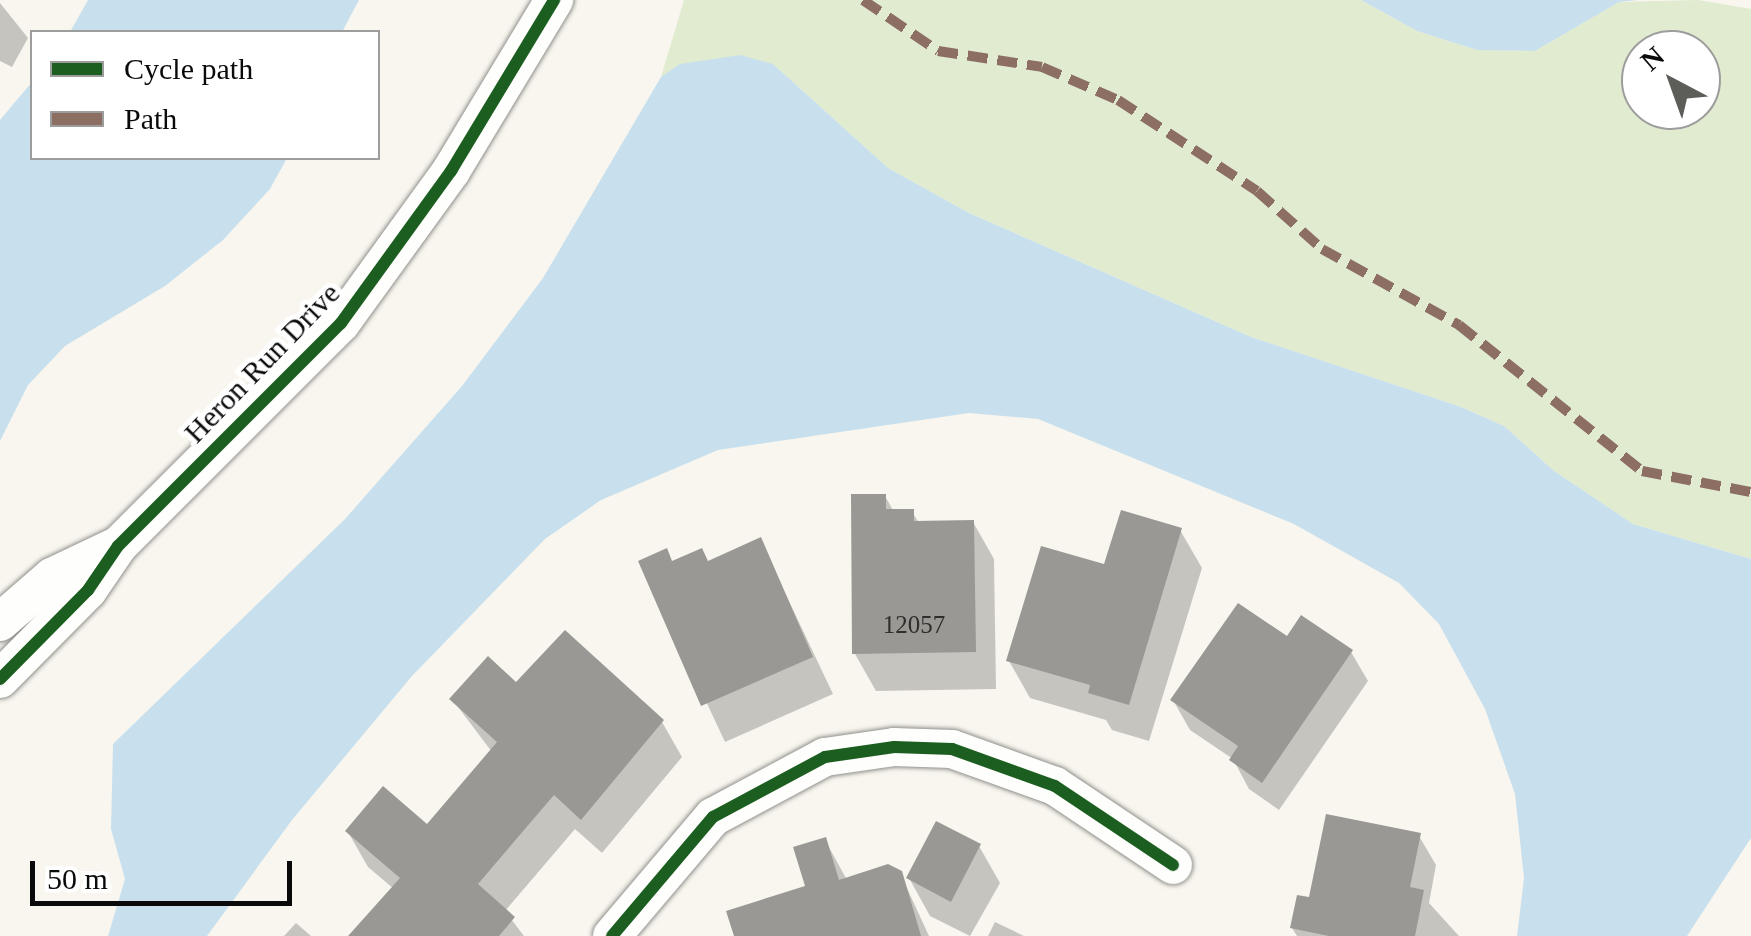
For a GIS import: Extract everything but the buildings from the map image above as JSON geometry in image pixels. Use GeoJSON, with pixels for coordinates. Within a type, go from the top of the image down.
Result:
{"type":"FeatureCollection","features":[{"type":"Feature","properties":{"kind":"street","name":"Heron Run Drive"},"geometry":{"type":"LineString","coordinates":[[0,680],[88,590],[118,546],[340,323],[451,171],[554,0]]}},
{"type":"Feature","properties":{"kind":"street","name":"Heron Run Drive"},"geometry":{"type":"LineString","coordinates":[[0,622],[52,577],[118,546]]}},
{"type":"Feature","properties":{"kind":"street"},"geometry":{"type":"LineString","coordinates":[[612,936],[713,817],[824,756],[894,748],[952,750],[1055,786],[1173,866]]}},
{"type":"Feature","properties":{"kind":"green space"},"geometry":{"type":"Polygon","coordinates":[[[684,0],[1361,0],[1417,31],[1477,50],[1535,51],[1619,2],[1698,0],[1751,9],[1751,559],[1633,524],[1554,471],[1504,426],[1461,407],[1251,337],[969,213],[888,168],[773,64],[661,77],[684,0]]]}},
{"type":"Feature","properties":{"kind":"water"},"geometry":{"type":"Polygon","coordinates":[[[88,0],[359,0],[343,30],[71,30],[88,0]]]}},
{"type":"Feature","properties":{"kind":"water"},"geometry":{"type":"Polygon","coordinates":[[[1361,0],[1638,0],[1619,2],[1535,51],[1477,50],[1417,31],[1361,0]]]}},
{"type":"Feature","properties":{"kind":"water"},"geometry":{"type":"Polygon","coordinates":[[[740,55],[773,64],[888,168],[969,213],[1251,337],[1461,407],[1504,426],[1554,471],[1633,524],[1751,559],[1751,838],[1687,936],[1517,936],[1524,878],[1515,794],[1485,709],[1439,624],[1399,583],[1294,524],[1038,419],[969,413],[718,450],[601,500],[545,539],[412,676],[292,820],[207,936],[108,936],[125,879],[111,829],[113,744],[345,519],[462,386],[543,278],[661,77],[680,64],[740,55]]]}},
{"type":"Feature","properties":{"kind":"water"},"geometry":{"type":"Polygon","coordinates":[[[30,84],[30,160],[286,160],[270,189],[223,240],[165,286],[65,346],[28,385],[0,441],[0,120],[30,84]]]}},
{"type":"Feature","properties":{"kind":"marked path"},"geometry":{"type":"LineString","coordinates":[[863,0],[938,51],[1042,67],[1118,100],[1257,191],[1322,249],[1459,325],[1642,471],[1751,492]]}},
{"type":"Feature","properties":{"kind":"cycle path"},"geometry":{"type":"LineString","coordinates":[[0,679],[88,590],[118,546],[341,323],[451,171],[554,0]]}},
{"type":"Feature","properties":{"kind":"cycle path"},"geometry":{"type":"LineString","coordinates":[[612,936],[713,817],[825,757],[894,747],[952,749],[1055,786],[1173,865]]}}]}
